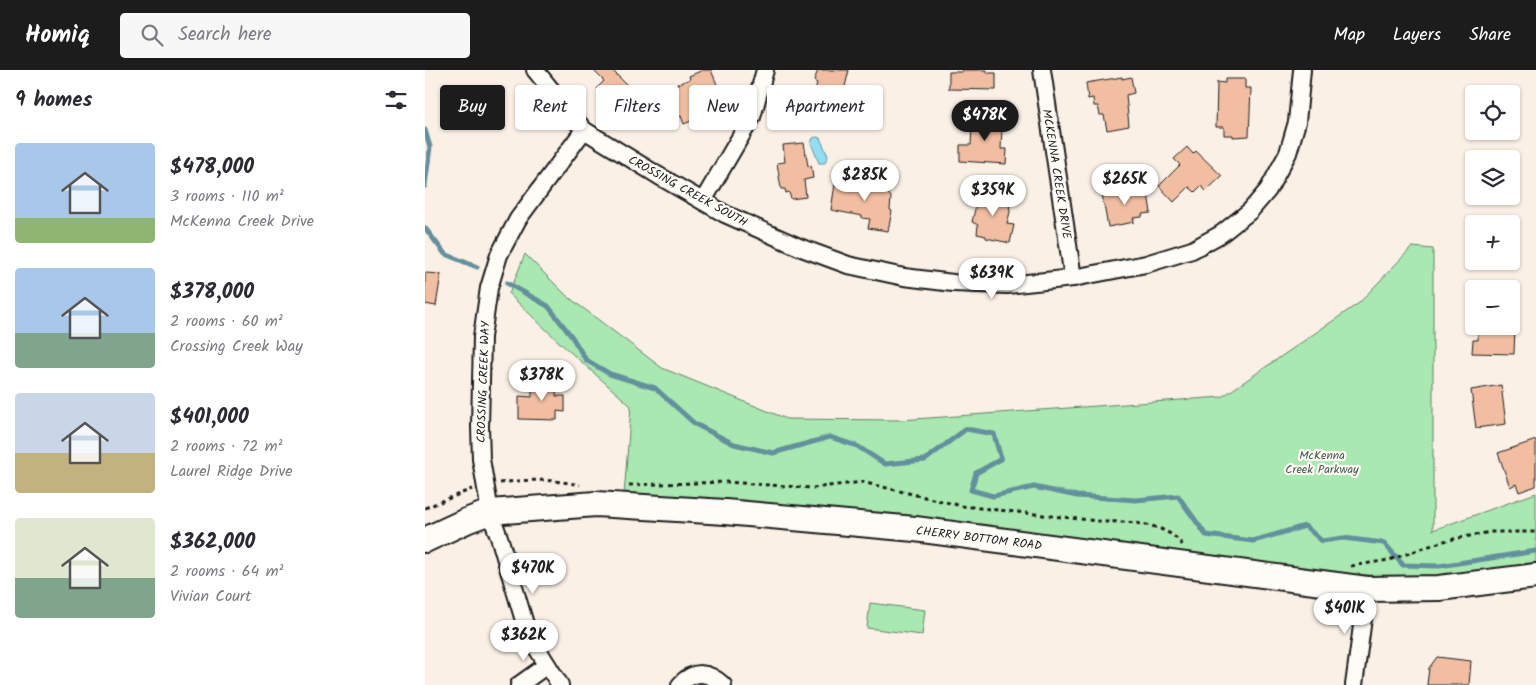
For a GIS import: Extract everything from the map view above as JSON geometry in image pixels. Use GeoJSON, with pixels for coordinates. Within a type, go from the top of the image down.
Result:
{"type":"FeatureCollection","features":[{"type":"Feature","properties":{"kind":"main road","name":"CHERRY BOTTOM ROAD"},"geometry":{"type":"LineString","coordinates":[[425,540],[490,512],[596,504],[807,519],[915,529],[1367,589],[1439,588],[1536,576]]}},
{"type":"Feature","properties":{"kind":"street","name":"CROSSING CREEK SOUTH"},"geometry":{"type":"LineString","coordinates":[[535,70],[547,85]]}},
{"type":"Feature","properties":{"kind":"street"},"geometry":{"type":"LineString","coordinates":[[703,201],[752,116],[765,70]]}},
{"type":"Feature","properties":{"kind":"street","name":"MCKENNA CREEK DRIVE"},"geometry":{"type":"LineString","coordinates":[[1042,70],[1073,278]]}},
{"type":"Feature","properties":{"kind":"street","name":"CROSSING CREEK SOUTH"},"geometry":{"type":"LineString","coordinates":[[584,130],[725,214],[799,247],[848,265],[904,277],[953,283],[1007,285],[1073,278],[1147,264],[1192,250],[1221,234],[1250,211],[1268,190],[1288,153],[1297,122],[1302,70]]}},
{"type":"Feature","properties":{"kind":"street","name":"CROSSING CREEK WAY"},"geometry":{"type":"LineString","coordinates":[[560,685],[528,634],[490,512],[481,459],[480,427],[483,337],[489,288],[499,255],[518,219],[584,130]]}},
{"type":"Feature","properties":{"kind":"street"},"geometry":{"type":"LineString","coordinates":[[1354,685],[1367,589]]}},
{"type":"Feature","properties":{"kind":"street"},"geometry":{"type":"LineString","coordinates":[[519,685],[547,665]]}},
{"type":"Feature","properties":{"kind":"street"},"geometry":{"type":"LineString","coordinates":[[680,685],[690,676],[705,674],[714,677],[723,685]]}},
{"type":"Feature","properties":{"kind":"path"},"geometry":{"type":"LineString","coordinates":[[498,483],[557,480],[583,486]]}},
{"type":"Feature","properties":{"kind":"path"},"geometry":{"type":"LineString","coordinates":[[621,485],[725,482],[813,488],[863,482],[962,506],[1107,522],[1126,521],[1156,528],[1178,537],[1187,550]]}},
{"type":"Feature","properties":{"kind":"path"},"geometry":{"type":"LineString","coordinates":[[425,508],[473,488]]}},
{"type":"Feature","properties":{"kind":"path"},"geometry":{"type":"LineString","coordinates":[[1344,567],[1389,560],[1444,541],[1490,532],[1536,532]]}},
{"type":"Feature","properties":{"kind":"green space","name":"McKenna Creek Parkway"},"geometry":{"type":"Polygon","coordinates":[[[1412,247],[1433,249],[1433,530],[1536,493],[1536,567],[1425,579],[1295,570],[624,495],[631,406],[559,342],[509,294],[525,254],[567,296],[662,368],[787,419],[901,420],[1222,397],[1359,303],[1412,247]]]}},
{"type":"Feature","properties":{"kind":"green space"},"geometry":{"type":"Polygon","coordinates":[[[870,603],[925,610],[922,635],[867,628],[870,603]]]}},
{"type":"Feature","properties":{"kind":"water"},"geometry":{"type":"Polygon","coordinates":[[[813,138],[820,138],[828,156],[825,163],[819,163],[811,143],[813,138]]]}},
{"type":"Feature","properties":{"kind":"building"},"geometry":{"type":"Polygon","coordinates":[[[593,70],[612,70],[627,85],[600,85],[604,81],[593,70]]]}},
{"type":"Feature","properties":{"kind":"building"},"geometry":{"type":"Polygon","coordinates":[[[703,70],[711,70],[717,85],[689,85],[689,122],[684,124],[681,116],[679,117],[679,85],[676,85],[690,79],[689,76],[703,70]]]}},
{"type":"Feature","properties":{"kind":"building"},"geometry":{"type":"Polygon","coordinates":[[[818,70],[849,70],[845,85],[816,85],[817,83],[814,81],[818,70]]]}},
{"type":"Feature","properties":{"kind":"building"},"geometry":{"type":"Polygon","coordinates":[[[962,70],[987,70],[987,73],[996,73],[996,90],[949,89],[949,72],[962,72],[962,70]]]}},
{"type":"Feature","properties":{"kind":"building"},"geometry":{"type":"Polygon","coordinates":[[[1122,77],[1122,79],[1131,77],[1134,93],[1126,95],[1129,126],[1107,130],[1104,115],[1100,115],[1098,106],[1094,106],[1093,98],[1088,99],[1086,83],[1122,77]]]}},
{"type":"Feature","properties":{"kind":"building"},"geometry":{"type":"Polygon","coordinates":[[[1225,79],[1245,79],[1245,88],[1251,88],[1249,136],[1233,137],[1233,135],[1224,135],[1224,127],[1216,127],[1217,82],[1225,83],[1225,79]]]}},
{"type":"Feature","properties":{"kind":"building"},"geometry":{"type":"Polygon","coordinates":[[[974,116],[999,116],[999,128],[1002,128],[1001,149],[1007,149],[1006,164],[960,161],[960,145],[971,145],[974,116]]]}},
{"type":"Feature","properties":{"kind":"building"},"geometry":{"type":"Polygon","coordinates":[[[804,143],[808,166],[811,165],[813,178],[804,180],[806,197],[791,199],[789,192],[786,193],[785,189],[781,189],[777,163],[785,162],[783,145],[804,143]]]}},
{"type":"Feature","properties":{"kind":"building"},"geometry":{"type":"Polygon","coordinates":[[[1187,147],[1193,154],[1196,151],[1222,176],[1206,191],[1201,186],[1195,192],[1189,187],[1174,202],[1159,186],[1180,165],[1174,159],[1187,147]]]}},
{"type":"Feature","properties":{"kind":"building"},"geometry":{"type":"Polygon","coordinates":[[[868,179],[889,182],[888,193],[891,197],[890,210],[892,211],[888,231],[868,228],[870,219],[862,218],[862,216],[831,210],[835,184],[850,187],[852,180],[867,183],[868,179]]]}},
{"type":"Feature","properties":{"kind":"building"},"geometry":{"type":"Polygon","coordinates":[[[1130,184],[1132,195],[1148,193],[1151,213],[1133,218],[1134,222],[1108,227],[1102,194],[1116,192],[1115,187],[1130,184]]]}},
{"type":"Feature","properties":{"kind":"building"},"geometry":{"type":"Polygon","coordinates":[[[979,192],[1007,197],[1006,201],[1009,202],[1010,212],[1007,224],[1014,225],[1010,243],[977,234],[978,225],[972,222],[979,192]]]}},
{"type":"Feature","properties":{"kind":"building"},"geometry":{"type":"Polygon","coordinates":[[[425,273],[441,274],[436,306],[425,304],[425,273]]]}},
{"type":"Feature","properties":{"kind":"building"},"geometry":{"type":"Polygon","coordinates":[[[1478,335],[1515,335],[1514,354],[1472,353],[1473,340],[1478,340],[1478,335]]]}},
{"type":"Feature","properties":{"kind":"building"},"geometry":{"type":"Polygon","coordinates":[[[540,377],[557,378],[556,396],[565,396],[565,412],[557,411],[557,420],[519,419],[519,396],[532,397],[532,389],[535,390],[535,382],[540,377]]]}},
{"type":"Feature","properties":{"kind":"building"},"geometry":{"type":"Polygon","coordinates":[[[1501,385],[1506,424],[1476,428],[1471,390],[1501,385]]]}},
{"type":"Feature","properties":{"kind":"building"},"geometry":{"type":"Polygon","coordinates":[[[1536,440],[1536,486],[1519,492],[1516,484],[1510,487],[1498,453],[1536,440]]]}},
{"type":"Feature","properties":{"kind":"building"},"geometry":{"type":"Polygon","coordinates":[[[1437,657],[1471,661],[1469,685],[1427,685],[1429,668],[1437,657]]]}},
{"type":"Feature","properties":{"kind":"waterway"},"geometry":{"type":"LineString","coordinates":[[425,130],[430,147],[425,186]]}},
{"type":"Feature","properties":{"kind":"waterway"},"geometry":{"type":"LineString","coordinates":[[425,228],[445,254],[477,267]]}},
{"type":"Feature","properties":{"kind":"waterway"},"geometry":{"type":"LineString","coordinates":[[507,283],[548,306],[572,337],[586,360],[610,374],[655,388],[695,424],[734,444],[773,453],[830,437],[857,446],[885,464],[925,460],[966,429],[994,434],[1001,459],[976,473],[971,490],[993,496],[1034,487],[1077,496],[1136,500],[1178,496],[1206,535],[1253,541],[1305,526],[1322,541],[1343,538],[1384,543],[1403,565],[1439,566],[1536,551]]}}]}
